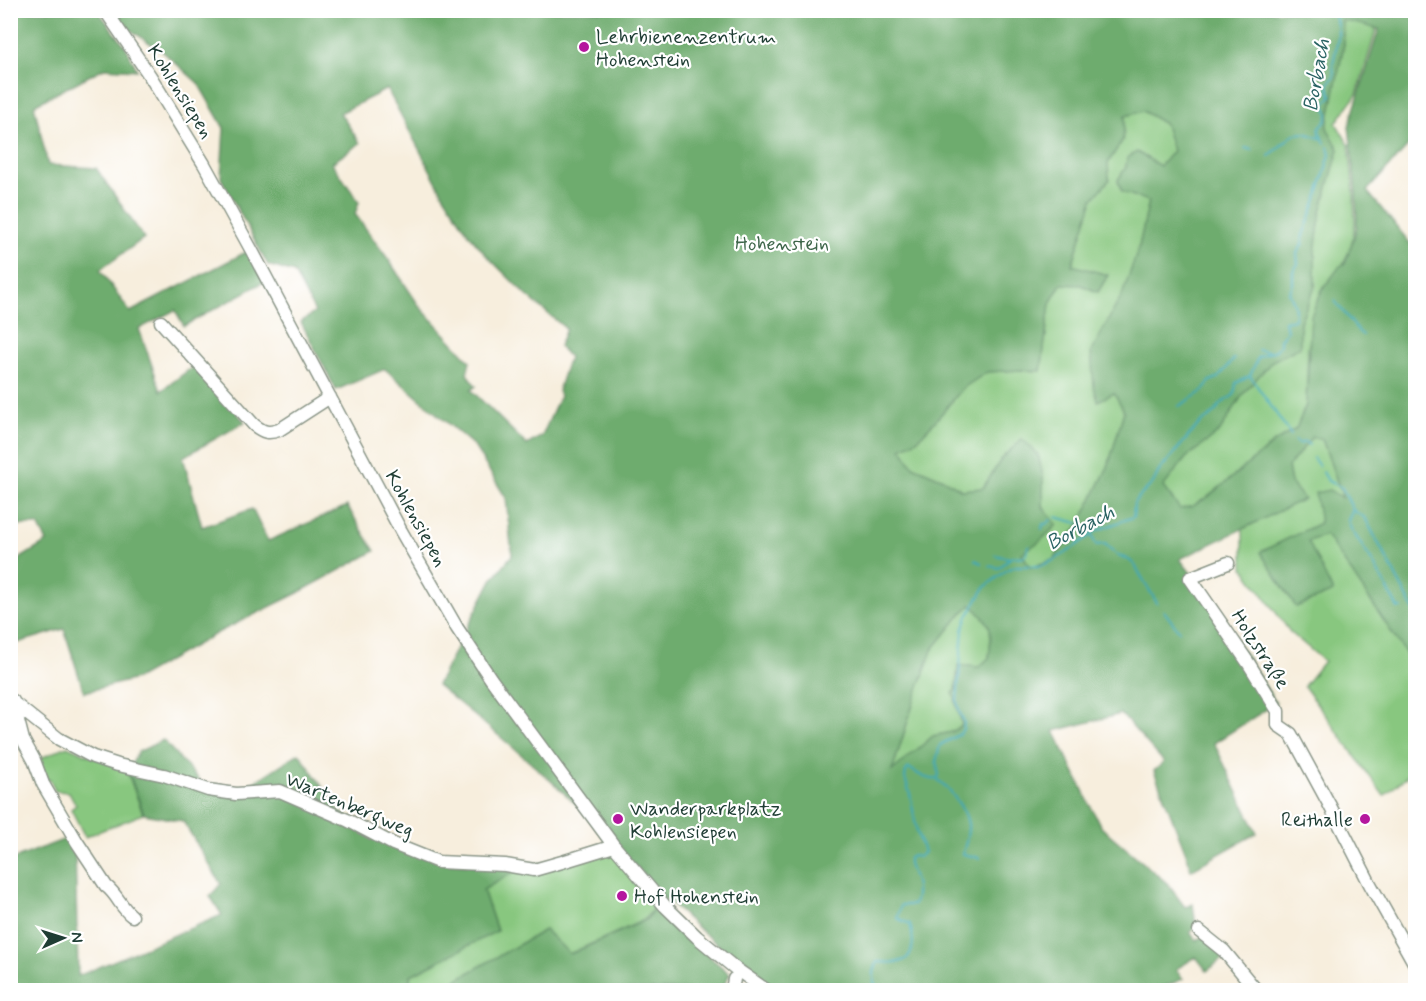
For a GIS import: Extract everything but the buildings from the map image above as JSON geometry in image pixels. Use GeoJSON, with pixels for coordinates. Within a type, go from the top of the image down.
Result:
{"type":"FeatureCollection","features":[{"type":"Feature","properties":{"kind":"street","name":"Kohlensiepen"},"geometry":{"type":"LineString","coordinates":[[105,10],[150,76],[204,164],[404,537],[457,628],[491,679],[614,846],[665,906],[697,937],[766,990]]}},
{"type":"Feature","properties":{"kind":"street"},"geometry":{"type":"LineString","coordinates":[[161,322],[262,432],[279,430],[330,397]]}},
{"type":"Feature","properties":{"kind":"street","name":"Holzstraße"},"geometry":{"type":"LineString","coordinates":[[1228,562],[1190,578],[1278,711],[1278,725],[1291,734],[1388,918],[1416,966]]}},
{"type":"Feature","properties":{"kind":"street","name":"Wartenbergweg"},"geometry":{"type":"LineString","coordinates":[[12,699],[59,738],[93,757],[164,775],[208,790],[236,794],[280,790],[347,820],[393,844],[438,862],[505,865],[534,870],[614,846]]}},
{"type":"Feature","properties":{"kind":"street","name":"Wartenbergweg"},"geometry":{"type":"LineString","coordinates":[[12,699],[23,740],[43,784],[106,886],[111,889],[126,912],[132,916]]}},
{"type":"Feature","properties":{"kind":"street"},"geometry":{"type":"LineString","coordinates":[[1199,931],[1224,951],[1256,990]]}},
{"type":"Feature","properties":{"kind":"green space"},"geometry":{"type":"Polygon","coordinates":[[[11,11],[98,11],[126,47],[137,70],[104,68],[34,105],[48,165],[96,168],[144,238],[100,270],[130,312],[248,251],[264,282],[184,326],[175,310],[139,329],[161,391],[195,365],[245,422],[183,457],[202,527],[252,509],[268,541],[347,506],[375,551],[219,632],[136,679],[84,692],[64,629],[11,645],[11,564],[47,542],[38,525],[11,525],[11,11]]]}},
{"type":"Feature","properties":{"kind":"green space","name":"Hohenstein"},"geometry":{"type":"Polygon","coordinates":[[[114,11],[1415,11],[1415,145],[1411,143],[1367,191],[1415,249],[1415,667],[1326,535],[1308,541],[1333,592],[1296,607],[1260,552],[1320,523],[1315,493],[1329,490],[1343,498],[1322,439],[1312,437],[1288,467],[1291,483],[1304,499],[1180,559],[1205,591],[1276,703],[1214,743],[1257,833],[1191,870],[1154,771],[1164,762],[1121,714],[1054,731],[1101,827],[1167,883],[1185,907],[1193,904],[1196,927],[1190,932],[1196,941],[1202,937],[1226,956],[1207,971],[1196,957],[1176,969],[1183,979],[1157,990],[779,990],[706,935],[666,898],[601,828],[561,790],[437,685],[492,580],[512,555],[506,498],[474,446],[385,369],[336,390],[301,322],[315,312],[294,273],[268,265],[221,178],[224,128],[198,83],[163,52],[126,27],[114,11]],[[1342,20],[1344,44],[1327,128],[1339,149],[1321,211],[1315,251],[1315,286],[1300,322],[1300,347],[1272,361],[1243,394],[1220,431],[1186,458],[1163,487],[1180,509],[1193,506],[1208,497],[1275,442],[1296,429],[1306,405],[1311,316],[1322,290],[1340,266],[1345,264],[1357,226],[1349,126],[1379,29],[1342,20]],[[387,89],[340,113],[360,143],[332,163],[359,202],[355,214],[420,307],[470,361],[467,374],[476,386],[471,390],[527,445],[542,436],[560,396],[558,391],[569,357],[559,346],[566,329],[524,293],[486,255],[468,233],[443,194],[387,89]],[[1143,111],[1125,116],[1123,139],[1108,163],[1109,180],[1093,199],[1072,265],[1108,275],[1098,292],[1081,285],[1061,284],[1050,303],[1041,371],[987,372],[963,388],[917,440],[901,448],[913,466],[962,490],[983,488],[1002,458],[1022,439],[1038,454],[1043,476],[1043,507],[1057,525],[1040,541],[1022,553],[1030,567],[1053,560],[1079,525],[1108,467],[1124,411],[1114,393],[1098,401],[1094,387],[1091,352],[1123,293],[1139,247],[1149,201],[1122,192],[1118,180],[1126,167],[1127,158],[1137,152],[1160,166],[1173,151],[1165,124],[1143,111]],[[971,605],[932,650],[892,771],[933,736],[952,732],[962,725],[953,693],[956,690],[958,665],[979,667],[989,658],[991,634],[988,623],[971,605]]]}},
{"type":"Feature","properties":{"kind":"green space"},"geometry":{"type":"Polygon","coordinates":[[[1342,19],[1377,27],[1357,94],[1336,123],[1349,145],[1355,225],[1351,246],[1344,263],[1322,290],[1308,348],[1306,405],[1296,429],[1274,442],[1208,497],[1193,506],[1180,510],[1162,487],[1186,458],[1220,431],[1243,394],[1272,361],[1300,347],[1300,322],[1315,286],[1315,251],[1321,211],[1339,149],[1327,128],[1344,44],[1342,19]]]}},
{"type":"Feature","properties":{"kind":"green space"},"geometry":{"type":"Polygon","coordinates":[[[1143,111],[1165,124],[1173,151],[1161,166],[1127,158],[1126,167],[1118,180],[1122,192],[1149,201],[1139,247],[1123,293],[1091,353],[1098,401],[1114,392],[1124,411],[1108,467],[1079,525],[1053,560],[1030,567],[1022,553],[1040,541],[1057,525],[1043,507],[1043,476],[1022,439],[1002,458],[983,488],[962,490],[913,466],[901,448],[917,440],[963,388],[987,372],[1041,371],[1050,303],[1061,284],[1081,285],[1098,292],[1108,275],[1072,266],[1093,198],[1109,180],[1108,163],[1123,139],[1125,116],[1143,111]]]}},
{"type":"Feature","properties":{"kind":"green space"},"geometry":{"type":"Polygon","coordinates":[[[1312,437],[1322,439],[1343,499],[1321,523],[1261,552],[1308,541],[1326,534],[1415,667],[1415,769],[1384,796],[1304,686],[1324,661],[1290,632],[1243,567],[1243,529],[1303,499],[1291,483],[1288,467],[1312,437]]]}},
{"type":"Feature","properties":{"kind":"green space"},"geometry":{"type":"Polygon","coordinates":[[[971,605],[988,623],[991,640],[989,658],[979,667],[958,666],[955,696],[962,725],[952,732],[933,736],[892,772],[932,650],[971,605]]]}},
{"type":"Feature","properties":{"kind":"green space"},"geometry":{"type":"Polygon","coordinates":[[[163,740],[208,790],[236,794],[299,753],[341,813],[438,862],[520,868],[483,890],[497,931],[411,975],[407,990],[11,990],[11,860],[65,839],[75,846],[78,976],[222,915],[210,896],[221,884],[183,821],[144,814],[128,771],[138,752],[163,740]]]}},
{"type":"Feature","properties":{"kind":"green space"},"geometry":{"type":"Polygon","coordinates":[[[67,746],[127,771],[143,814],[85,837],[71,809],[76,805],[69,792],[55,791],[50,779],[45,780],[37,760],[67,746]]]}},
{"type":"Feature","properties":{"kind":"green space"},"geometry":{"type":"Polygon","coordinates":[[[609,846],[667,900],[655,906],[644,920],[569,954],[545,930],[438,990],[407,990],[411,975],[497,931],[483,890],[520,868],[521,863],[553,863],[609,846]]]}},
{"type":"Feature","properties":{"kind":"green space"},"geometry":{"type":"Polygon","coordinates":[[[655,906],[692,942],[730,974],[721,990],[438,990],[545,930],[570,954],[646,920],[655,906]]]}},
{"type":"Feature","properties":{"kind":"waterway","name":"Borbach"},"geometry":{"type":"LineString","coordinates":[[1325,143],[1319,131],[1327,118],[1325,104],[1331,96],[1328,85],[1334,76],[1333,64],[1338,38],[1334,10]]}},
{"type":"Feature","properties":{"kind":"waterway"},"geometry":{"type":"LineString","coordinates":[[1269,156],[1294,134],[1305,133],[1320,138]]}},
{"type":"Feature","properties":{"kind":"waterway","name":"Borbach"},"geometry":{"type":"LineString","coordinates":[[877,990],[874,982],[877,962],[904,960],[911,952],[910,924],[897,918],[901,905],[914,905],[916,898],[916,885],[909,858],[919,857],[924,852],[917,832],[905,778],[906,771],[909,768],[926,778],[937,779],[939,775],[936,762],[940,745],[960,734],[963,729],[964,722],[957,701],[963,630],[968,616],[985,587],[1008,569],[1016,566],[1040,566],[1066,553],[1098,530],[1133,517],[1135,501],[1153,483],[1159,471],[1199,424],[1215,413],[1220,404],[1234,395],[1236,383],[1250,376],[1258,357],[1276,350],[1280,345],[1280,339],[1287,331],[1285,321],[1294,319],[1293,299],[1289,293],[1293,284],[1293,271],[1298,264],[1297,253],[1302,245],[1303,235],[1316,202],[1330,154],[1328,147]]}},
{"type":"Feature","properties":{"kind":"waterway"},"geometry":{"type":"LineString","coordinates":[[1245,148],[1253,150]]}},
{"type":"Feature","properties":{"kind":"waterway"},"geometry":{"type":"LineString","coordinates":[[1335,301],[1363,335]]}},
{"type":"Feature","properties":{"kind":"waterway","name":"Borbach"},"geometry":{"type":"LineString","coordinates":[[1258,350],[1270,352]]}},
{"type":"Feature","properties":{"kind":"waterway"},"geometry":{"type":"LineString","coordinates":[[1179,406],[1203,391],[1210,381],[1218,378],[1234,359]]}},
{"type":"Feature","properties":{"kind":"waterway"},"geometry":{"type":"LineString","coordinates":[[1250,376],[1291,435]]}},
{"type":"Feature","properties":{"kind":"waterway"},"geometry":{"type":"LineString","coordinates":[[1295,441],[1298,444],[1305,442],[1309,445]]}},
{"type":"Feature","properties":{"kind":"waterway"},"geometry":{"type":"LineString","coordinates":[[1313,458],[1319,466]]}},
{"type":"Feature","properties":{"kind":"waterway"},"geometry":{"type":"LineString","coordinates":[[1323,472],[1328,481],[1342,488],[1353,510],[1365,518],[1415,612]]}},
{"type":"Feature","properties":{"kind":"waterway"},"geometry":{"type":"LineString","coordinates":[[1353,510],[1348,520],[1351,529],[1398,608],[1402,608]]}},
{"type":"Feature","properties":{"kind":"waterway"},"geometry":{"type":"LineString","coordinates":[[1056,517],[1078,523]]}},
{"type":"Feature","properties":{"kind":"waterway"},"geometry":{"type":"LineString","coordinates":[[1042,529],[1043,524],[1051,520]]}},
{"type":"Feature","properties":{"kind":"waterway"},"geometry":{"type":"LineString","coordinates":[[1084,525],[1096,545],[1105,544],[1117,555],[1134,564],[1157,603]]}},
{"type":"Feature","properties":{"kind":"waterway"},"geometry":{"type":"LineString","coordinates":[[990,566],[999,568],[1010,558],[1026,555],[1028,546]]}},
{"type":"Feature","properties":{"kind":"waterway"},"geometry":{"type":"LineString","coordinates":[[995,555],[1009,558]]}},
{"type":"Feature","properties":{"kind":"waterway"},"geometry":{"type":"LineString","coordinates":[[975,560],[981,563]]}},
{"type":"Feature","properties":{"kind":"waterway"},"geometry":{"type":"LineString","coordinates":[[1164,611],[1179,631]]}},
{"type":"Feature","properties":{"kind":"waterway"},"geometry":{"type":"LineString","coordinates":[[937,779],[947,788],[967,818],[968,831],[963,854],[980,858]]}},
{"type":"Feature","properties":{"kind":"place","name":"Lehrbienenzentrum Hohenstein"},"geometry":{"type":"Point","coordinates":[584,47]}},
{"type":"Feature","properties":{"kind":"place","name":"Wanderparkplatz Kohlensiepen"},"geometry":{"type":"Point","coordinates":[618,819]}},
{"type":"Feature","properties":{"kind":"place","name":"Reithalle"},"geometry":{"type":"Point","coordinates":[1365,819]}},
{"type":"Feature","properties":{"kind":"place","name":"Hof Hohenstein"},"geometry":{"type":"Point","coordinates":[622,896]}}]}
